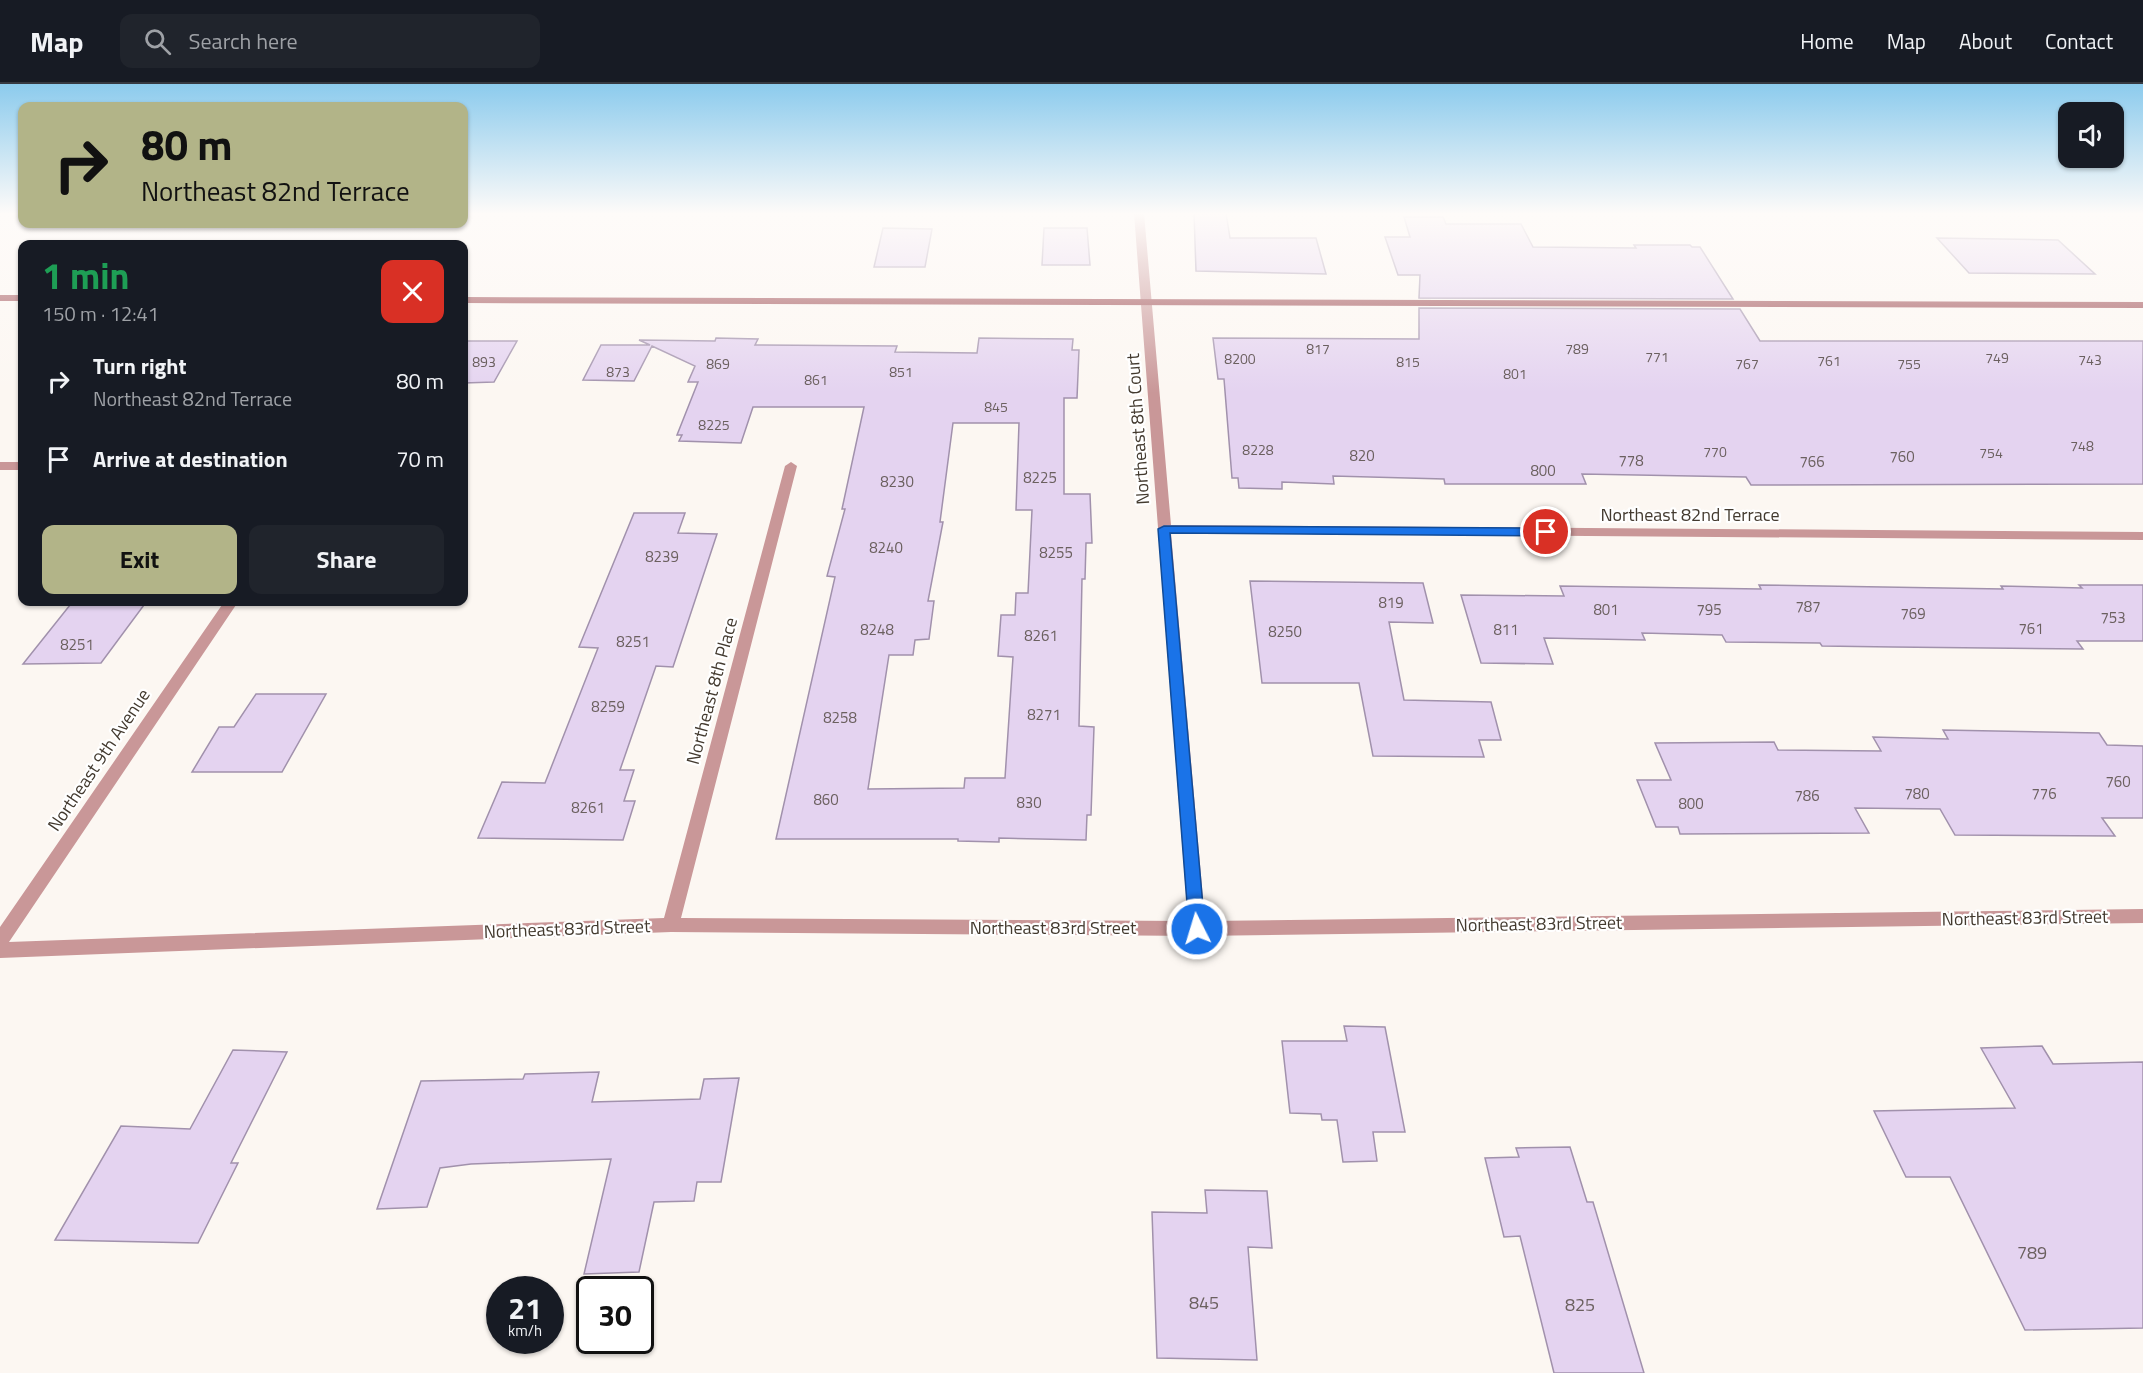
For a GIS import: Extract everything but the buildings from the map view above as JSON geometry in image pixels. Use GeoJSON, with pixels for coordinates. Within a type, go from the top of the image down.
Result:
{"type":"FeatureCollection","features":[{"type":"Feature","properties":{"kind":"main road"},"geometry":{"type":"LineString","coordinates":[[0,298],[18,298]]}},
{"type":"Feature","properties":{"kind":"main road"},"geometry":{"type":"LineString","coordinates":[[468,300],[2143,305]]}},
{"type":"Feature","properties":{"kind":"street","name":"Northeast 8th Court"},"geometry":{"type":"LineString","coordinates":[[1144,273],[1197,929]]}},
{"type":"Feature","properties":{"kind":"street"},"geometry":{"type":"LineString","coordinates":[[0,465],[18,466]]}},
{"type":"Feature","properties":{"kind":"street","name":"Northeast 8th Place"},"geometry":{"type":"LineString","coordinates":[[671,925],[791,466]]}},
{"type":"Feature","properties":{"kind":"street","name":"Northeast 82nd Terrace"},"geometry":{"type":"LineString","coordinates":[[1164,529],[2143,536]]}},
{"type":"Feature","properties":{"kind":"street","name":"Northeast 9th Avenue"},"geometry":{"type":"LineString","coordinates":[[0,941],[228,606]]}},
{"type":"Feature","properties":{"kind":"street","name":"Northeast 83rd Street"},"geometry":{"type":"LineString","coordinates":[[0,950],[671,925],[1197,929],[2143,916]]}},
{"type":"Feature","properties":{"kind":"route"},"geometry":{"type":"LineString","coordinates":[[1197,929],[1164,529],[1546,532]]}}]}
